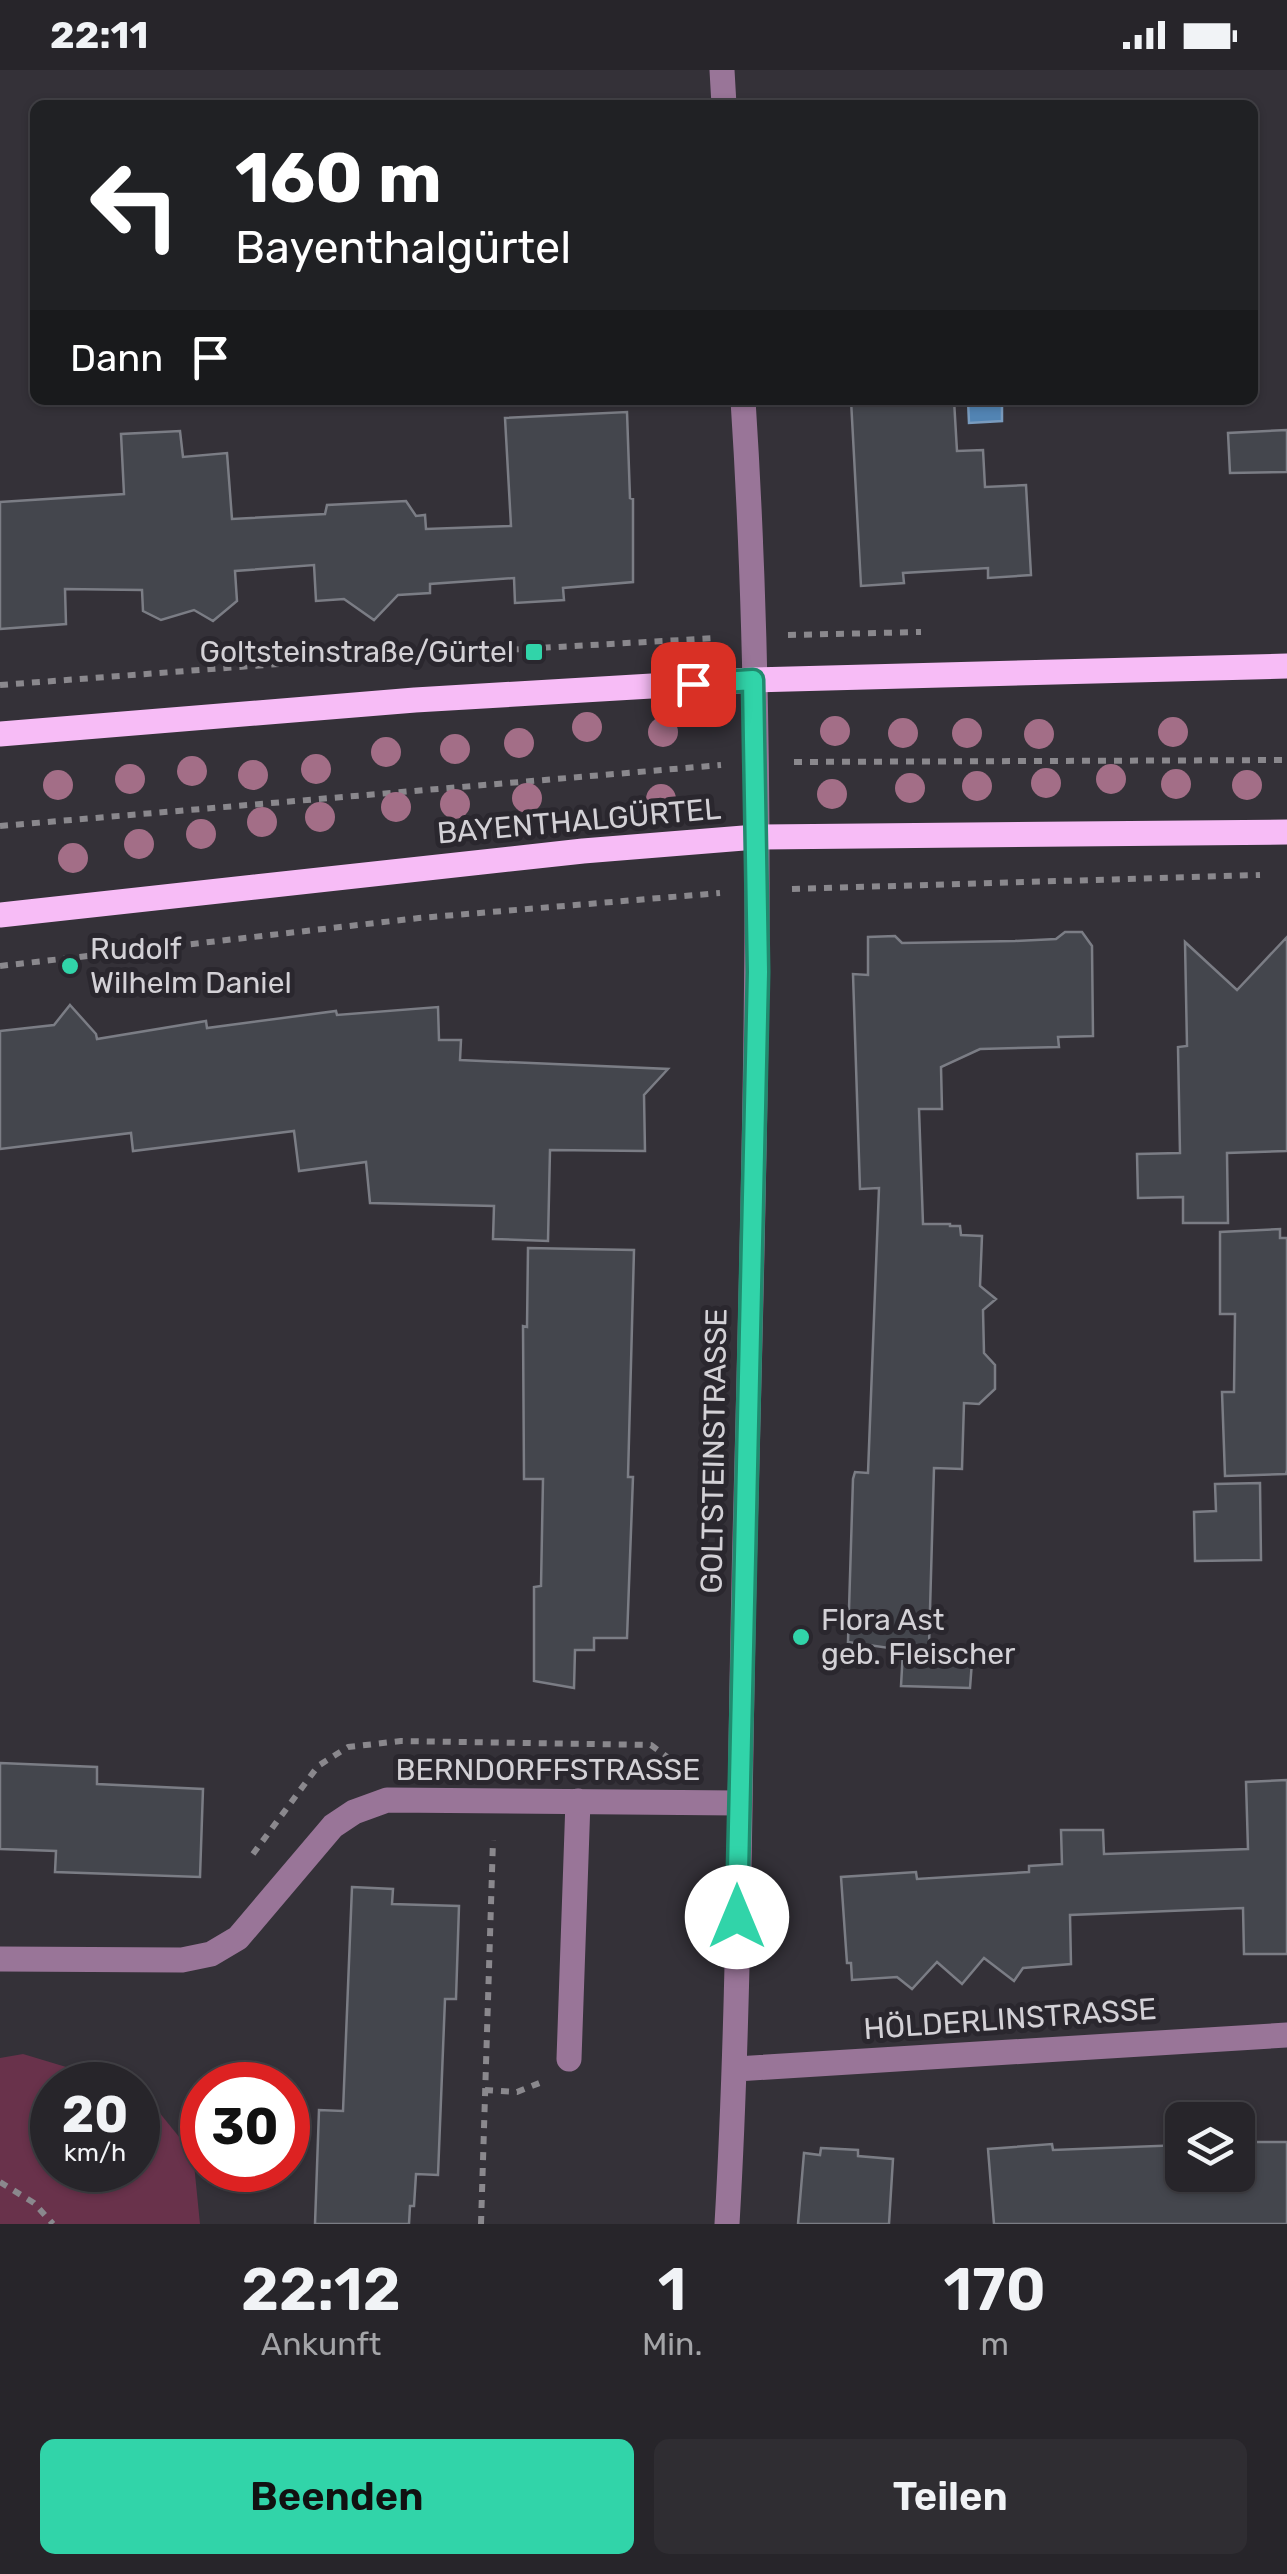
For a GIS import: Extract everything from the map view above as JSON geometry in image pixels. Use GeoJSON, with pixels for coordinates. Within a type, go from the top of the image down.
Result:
{"type":"FeatureCollection","features":[{"type":"Feature","properties":{"kind":"main road"},"geometry":{"type":"LineString","coordinates":[[0,734],[415,700],[753,680],[1287,666]]}},
{"type":"Feature","properties":{"kind":"main road","name":"BAYENTHALGÜRTEL"},"geometry":{"type":"LineString","coordinates":[[0,915],[583,851],[756,838],[1287,832]]}},
{"type":"Feature","properties":{"kind":"street"},"geometry":{"type":"LineString","coordinates":[[722,70],[724,100]]}},
{"type":"Feature","properties":{"kind":"street","name":"GOLTSTEINSTRASSE"},"geometry":{"type":"LineString","coordinates":[[728,2224],[736,2069],[738,1804],[757,1066],[755,762],[743,405]]}},
{"type":"Feature","properties":{"kind":"street","name":"BERNDORFFSTRASSE"},"geometry":{"type":"LineString","coordinates":[[0,1959],[182,1960],[211,1954],[238,1938],[332,1826],[354,1812],[386,1800],[738,1804]]}},
{"type":"Feature","properties":{"kind":"street"},"geometry":{"type":"LineString","coordinates":[[569,2059],[578,1801]]}},
{"type":"Feature","properties":{"kind":"street","name":"HÖLDERLINSTRASSE"},"geometry":{"type":"LineString","coordinates":[[736,2069],[1287,2035]]}},
{"type":"Feature","properties":{"kind":"path"},"geometry":{"type":"LineString","coordinates":[[0,826],[755,762],[1287,760]]}},
{"type":"Feature","properties":{"kind":"path"},"geometry":{"type":"LineString","coordinates":[[0,966],[419,918],[757,890],[1268,875]]}},
{"type":"Feature","properties":{"kind":"path"},"geometry":{"type":"LineString","coordinates":[[480,2224],[497,1740]]}},
{"type":"Feature","properties":{"kind":"path"},"geometry":{"type":"LineString","coordinates":[[485,2090],[517,2092],[548,2080],[569,2059]]}},
{"type":"Feature","properties":{"kind":"path"},"geometry":{"type":"LineString","coordinates":[[0,2182],[34,2203],[53,2224]]}},
{"type":"Feature","properties":{"kind":"shaded area"},"geometry":{"type":"Polygon","coordinates":[[[23,2054],[50,2062],[30,2062],[30,2192],[160,2192],[160,2113],[180,2138],[180,2192],[197,2192],[200,2224],[0,2224],[0,2058],[23,2054]]]}},
{"type":"Feature","properties":{"kind":"water"},"geometry":{"type":"Polygon","coordinates":[[[968,405],[1002,405],[1002,421],[969,423],[968,405]]]}},
{"type":"Feature","properties":{"kind":"building"},"geometry":{"type":"Polygon","coordinates":[[[851,405],[954,405],[957,451],[983,450],[985,487],[1026,485],[1031,575],[988,578],[988,568],[903,573],[904,583],[861,586],[851,405]]]}},
{"type":"Feature","properties":{"kind":"building"},"geometry":{"type":"Polygon","coordinates":[[[627,412],[633,582],[563,588],[564,600],[515,603],[514,578],[430,584],[430,593],[398,595],[374,620],[344,599],[316,601],[314,565],[235,571],[237,601],[213,621],[194,610],[161,620],[143,611],[142,590],[65,589],[66,624],[0,629],[0,502],[124,494],[121,434],[180,431],[183,457],[227,453],[232,519],[325,514],[327,505],[406,501],[416,516],[425,515],[426,529],[511,526],[505,418],[627,412]]]}},
{"type":"Feature","properties":{"kind":"building"},"geometry":{"type":"Polygon","coordinates":[[[1287,430],[1287,472],[1230,473],[1228,433],[1287,430]]]}},
{"type":"Feature","properties":{"kind":"building"},"geometry":{"type":"Polygon","coordinates":[[[1065,932],[1082,932],[1092,946],[1093,1036],[1058,1037],[1059,1047],[980,1049],[941,1067],[942,1109],[919,1109],[923,1224],[960,1226],[961,1235],[982,1236],[980,1286],[996,1299],[983,1310],[984,1353],[995,1365],[995,1389],[979,1404],[964,1403],[962,1469],[934,1468],[929,1646],[973,1648],[970,1688],[901,1686],[903,1650],[848,1642],[853,1479],[855,1472],[868,1473],[879,1188],[860,1189],[853,974],[868,975],[868,937],[895,936],[902,943],[1015,941],[1056,939],[1065,932]]]}},
{"type":"Feature","properties":{"kind":"building"},"geometry":{"type":"Polygon","coordinates":[[[1287,937],[1287,1151],[1227,1153],[1228,1223],[1183,1223],[1183,1197],[1138,1198],[1137,1154],[1180,1153],[1178,1047],[1187,1046],[1185,942],[1237,990],[1287,937]]]}},
{"type":"Feature","properties":{"kind":"building"},"geometry":{"type":"Polygon","coordinates":[[[70,1005],[97,1039],[206,1021],[207,1028],[336,1011],[337,1015],[438,1007],[439,1040],[461,1040],[460,1060],[668,1069],[644,1095],[645,1151],[550,1150],[548,1241],[493,1239],[494,1206],[370,1203],[366,1162],[299,1171],[294,1131],[133,1151],[131,1133],[0,1149],[0,1031],[54,1025],[70,1005]]]}},
{"type":"Feature","properties":{"kind":"building"},"geometry":{"type":"Polygon","coordinates":[[[1280,1229],[1280,1238],[1287,1238],[1287,1470],[1286,1474],[1225,1476],[1222,1392],[1234,1392],[1235,1314],[1220,1314],[1220,1232],[1280,1229]]]}},
{"type":"Feature","properties":{"kind":"building"},"geometry":{"type":"Polygon","coordinates":[[[528,1248],[634,1250],[628,1477],[633,1477],[627,1638],[594,1638],[594,1650],[575,1650],[574,1688],[534,1681],[534,1587],[541,1586],[543,1479],[524,1479],[523,1326],[527,1327],[528,1248]]]}},
{"type":"Feature","properties":{"kind":"building"},"geometry":{"type":"Polygon","coordinates":[[[1260,1483],[1261,1560],[1195,1561],[1194,1512],[1216,1511],[1215,1484],[1260,1483]]]}},
{"type":"Feature","properties":{"kind":"building"},"geometry":{"type":"Polygon","coordinates":[[[0,1763],[97,1767],[97,1784],[203,1789],[200,1877],[55,1872],[56,1851],[0,1849],[0,1763]]]}},
{"type":"Feature","properties":{"kind":"building"},"geometry":{"type":"Polygon","coordinates":[[[1287,1780],[1287,1954],[1244,1954],[1243,1908],[1070,1915],[1071,1964],[1023,1968],[1014,1981],[984,1958],[962,1984],[937,1962],[912,1989],[897,1977],[852,1980],[851,1963],[847,1963],[841,1877],[916,1872],[917,1879],[1029,1872],[1029,1866],[1062,1864],[1061,1830],[1103,1830],[1104,1854],[1248,1849],[1246,1782],[1287,1780]]]}},
{"type":"Feature","properties":{"kind":"building"},"geometry":{"type":"Polygon","coordinates":[[[352,1887],[393,1889],[392,1904],[459,1906],[456,1999],[445,1999],[438,2175],[416,2174],[409,2224],[315,2224],[319,2110],[343,2111],[352,1887]]]}},
{"type":"Feature","properties":{"kind":"building"},"geometry":{"type":"Polygon","coordinates":[[[1287,2142],[1287,2224],[994,2224],[988,2149],[1052,2144],[1053,2150],[1165,2146],[1165,2192],[1255,2192],[1255,2143],[1287,2142]]]}},
{"type":"Feature","properties":{"kind":"building"},"geometry":{"type":"Polygon","coordinates":[[[821,2148],[858,2150],[858,2156],[893,2159],[889,2224],[798,2224],[804,2153],[820,2155],[821,2148]]]}},
{"type":"Feature","properties":{"kind":"place","name":"Goltsteinstraße/Gürtel"},"geometry":{"type":"Point","coordinates":[534,652]}},
{"type":"Feature","properties":{"kind":"place","name":"Rudolf Wilhelm Daniel"},"geometry":{"type":"Point","coordinates":[70,966]}},
{"type":"Feature","properties":{"kind":"place","name":"Flora Ast geb. Fleischer"},"geometry":{"type":"Point","coordinates":[801,1637]}},
{"type":"Feature","properties":{"kind":"route"},"geometry":{"type":"LineString","coordinates":[[693,684],[753,680],[758,972],[737,1917]]}}]}
